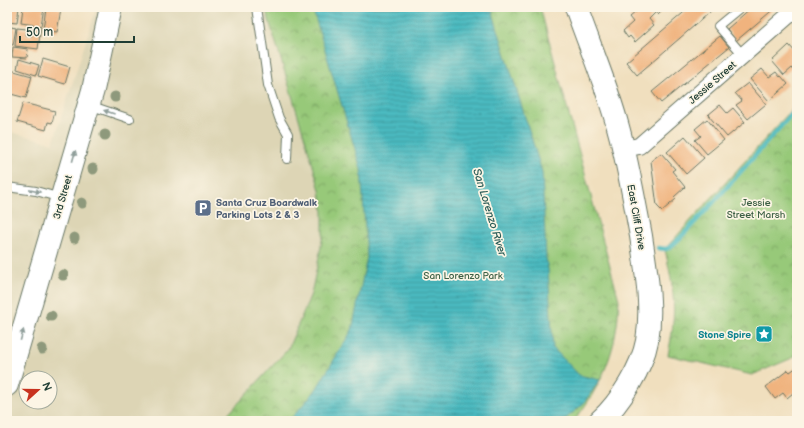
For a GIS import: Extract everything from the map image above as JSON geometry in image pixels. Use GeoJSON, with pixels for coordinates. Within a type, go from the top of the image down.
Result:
{"type":"FeatureCollection","features":[{"type":"Feature","properties":{"kind":"main road","name":"3rd Street"},"geometry":{"type":"LineString","coordinates":[[7,386],[89,105],[112,7]]}},
{"type":"Feature","properties":{"kind":"main road","name":"East Cliff Drive"},"geometry":{"type":"LineString","coordinates":[[576,7],[610,98],[624,149],[636,209],[647,276],[649,298],[649,320],[642,359],[621,396],[600,421]]}},
{"type":"Feature","properties":{"kind":"street","name":"Jessie Street"},"geometry":{"type":"LineString","coordinates":[[624,149],[639,146],[797,8]]}},
{"type":"Feature","properties":{"kind":"lane"},"geometry":{"type":"LineString","coordinates":[[258,7],[268,85],[279,118],[288,134],[287,159]]}},
{"type":"Feature","properties":{"kind":"lane"},"geometry":{"type":"LineString","coordinates":[[741,7],[718,26],[743,55]]}},
{"type":"Feature","properties":{"kind":"lane"},"geometry":{"type":"LineString","coordinates":[[89,105],[130,119]]}},
{"type":"Feature","properties":{"kind":"lane"},"geometry":{"type":"LineString","coordinates":[[7,187],[36,191],[62,198]]}},
{"type":"Feature","properties":{"kind":"shaded area","name":"Santa Cruz Boardwalk Parking Lots 2 & 3"},"geometry":{"type":"Polygon","coordinates":[[[97,7],[265,7],[320,190],[323,213],[323,235],[319,262],[311,294],[288,349],[222,421],[7,421],[7,131],[53,143],[97,7]]]}},
{"type":"Feature","properties":{"kind":"green space","name":"San Lorenzo Park"},"geometry":{"type":"Polygon","coordinates":[[[265,7],[540,7],[619,300],[618,320],[614,343],[606,367],[595,390],[574,421],[222,421],[288,349],[311,294],[323,235],[323,212],[320,190],[265,7]]]}},
{"type":"Feature","properties":{"kind":"green space"},"geometry":{"type":"Polygon","coordinates":[[[797,104],[797,356],[752,375],[668,355],[673,325],[674,302],[665,249],[797,104]]]}},
{"type":"Feature","properties":{"kind":"water","name":"San Lorenzo Park"},"geometry":{"type":"Polygon","coordinates":[[[312,7],[491,7],[542,172],[546,258],[553,348],[579,375],[600,380],[583,404],[563,421],[289,421],[315,391],[352,330],[367,257],[361,169],[312,7]]]}},
{"type":"Feature","properties":{"kind":"building"},"geometry":{"type":"Polygon","coordinates":[[[7,7],[19,7],[17,23],[7,22],[7,7]]]}},
{"type":"Feature","properties":{"kind":"building"},"geometry":{"type":"Polygon","coordinates":[[[23,7],[44,7],[41,26],[21,23],[23,7]]]}},
{"type":"Feature","properties":{"kind":"building"},"geometry":{"type":"Polygon","coordinates":[[[46,7],[57,7],[61,9],[57,32],[43,30],[46,7]]]}},
{"type":"Feature","properties":{"kind":"building"},"geometry":{"type":"Polygon","coordinates":[[[635,7],[672,7],[666,12],[664,9],[658,15],[656,12],[649,19],[654,25],[635,42],[630,36],[628,38],[623,31],[633,22],[629,17],[635,12],[632,9],[635,7]]]}},
{"type":"Feature","properties":{"kind":"building"},"geometry":{"type":"Polygon","coordinates":[[[690,7],[716,7],[637,75],[626,62],[690,7]]]}},
{"type":"Feature","properties":{"kind":"building"},"geometry":{"type":"Polygon","coordinates":[[[752,7],[776,7],[736,41],[727,29],[752,7]]]}},
{"type":"Feature","properties":{"kind":"building"},"geometry":{"type":"Polygon","coordinates":[[[33,25],[41,27],[38,49],[15,46],[17,28],[27,29],[26,35],[32,36],[33,25]]]}},
{"type":"Feature","properties":{"kind":"building"},"geometry":{"type":"Polygon","coordinates":[[[11,27],[16,28],[13,45],[7,44],[7,30],[10,31],[11,27]]]}},
{"type":"Feature","properties":{"kind":"building"},"geometry":{"type":"Polygon","coordinates":[[[720,36],[729,47],[661,103],[652,92],[720,36]]]}},
{"type":"Feature","properties":{"kind":"building"},"geometry":{"type":"Polygon","coordinates":[[[789,45],[797,54],[797,72],[796,73],[792,68],[784,75],[772,61],[789,45]]]}},
{"type":"Feature","properties":{"kind":"building"},"geometry":{"type":"Polygon","coordinates":[[[13,47],[28,49],[27,58],[12,57],[13,47]]]}},
{"type":"Feature","properties":{"kind":"building"},"geometry":{"type":"Polygon","coordinates":[[[19,59],[39,65],[36,75],[17,69],[19,59]]]}},
{"type":"Feature","properties":{"kind":"building"},"geometry":{"type":"Polygon","coordinates":[[[43,59],[70,67],[65,84],[38,76],[43,59]]]}},
{"type":"Feature","properties":{"kind":"building"},"geometry":{"type":"Polygon","coordinates":[[[7,69],[32,76],[26,98],[7,93],[7,69]]]}},
{"type":"Feature","properties":{"kind":"building"},"geometry":{"type":"Polygon","coordinates":[[[762,69],[769,77],[776,72],[788,84],[769,101],[750,79],[762,69]]]}},
{"type":"Feature","properties":{"kind":"building"},"geometry":{"type":"Polygon","coordinates":[[[748,83],[766,104],[748,119],[736,105],[742,101],[735,93],[748,83]]]}},
{"type":"Feature","properties":{"kind":"building"},"geometry":{"type":"Polygon","coordinates":[[[23,103],[55,111],[52,123],[48,122],[46,130],[17,122],[23,103]]]}},
{"type":"Feature","properties":{"kind":"building"},"geometry":{"type":"Polygon","coordinates":[[[720,105],[727,113],[733,108],[745,122],[727,137],[708,115],[720,105]]]}},
{"type":"Feature","properties":{"kind":"building"},"geometry":{"type":"Polygon","coordinates":[[[707,119],[724,140],[707,154],[695,140],[701,136],[695,129],[707,119]]]}},
{"type":"Feature","properties":{"kind":"building"},"geometry":{"type":"Polygon","coordinates":[[[685,136],[704,158],[686,174],[667,152],[685,136]]]}},
{"type":"Feature","properties":{"kind":"building"},"geometry":{"type":"Polygon","coordinates":[[[661,153],[675,169],[672,171],[685,187],[674,197],[676,199],[662,211],[657,206],[651,161],[661,153]]]}},
{"type":"Feature","properties":{"kind":"building"},"geometry":{"type":"Polygon","coordinates":[[[797,367],[797,398],[793,393],[787,398],[783,393],[775,399],[766,387],[788,370],[790,372],[797,367]]]}},
{"type":"Feature","properties":{"kind":"waterway","name":"Jessie Street Marsh"},"geometry":{"type":"LineString","coordinates":[[658,248],[669,248],[680,238],[797,108]]}},
{"type":"Feature","properties":{"kind":"place","name":"Santa Cruz Boardwalk Parking Lots 2 & 3"},"geometry":{"type":"Point","coordinates":[203,208]}},
{"type":"Feature","properties":{"kind":"place","name":"Stone Spire"},"geometry":{"type":"Point","coordinates":[764,334]}},
{"type":"Feature","properties":{"kind":"water label","name":"San Lorenzo River"},"geometry":{"type":"Point","coordinates":[490,212]}}]}
